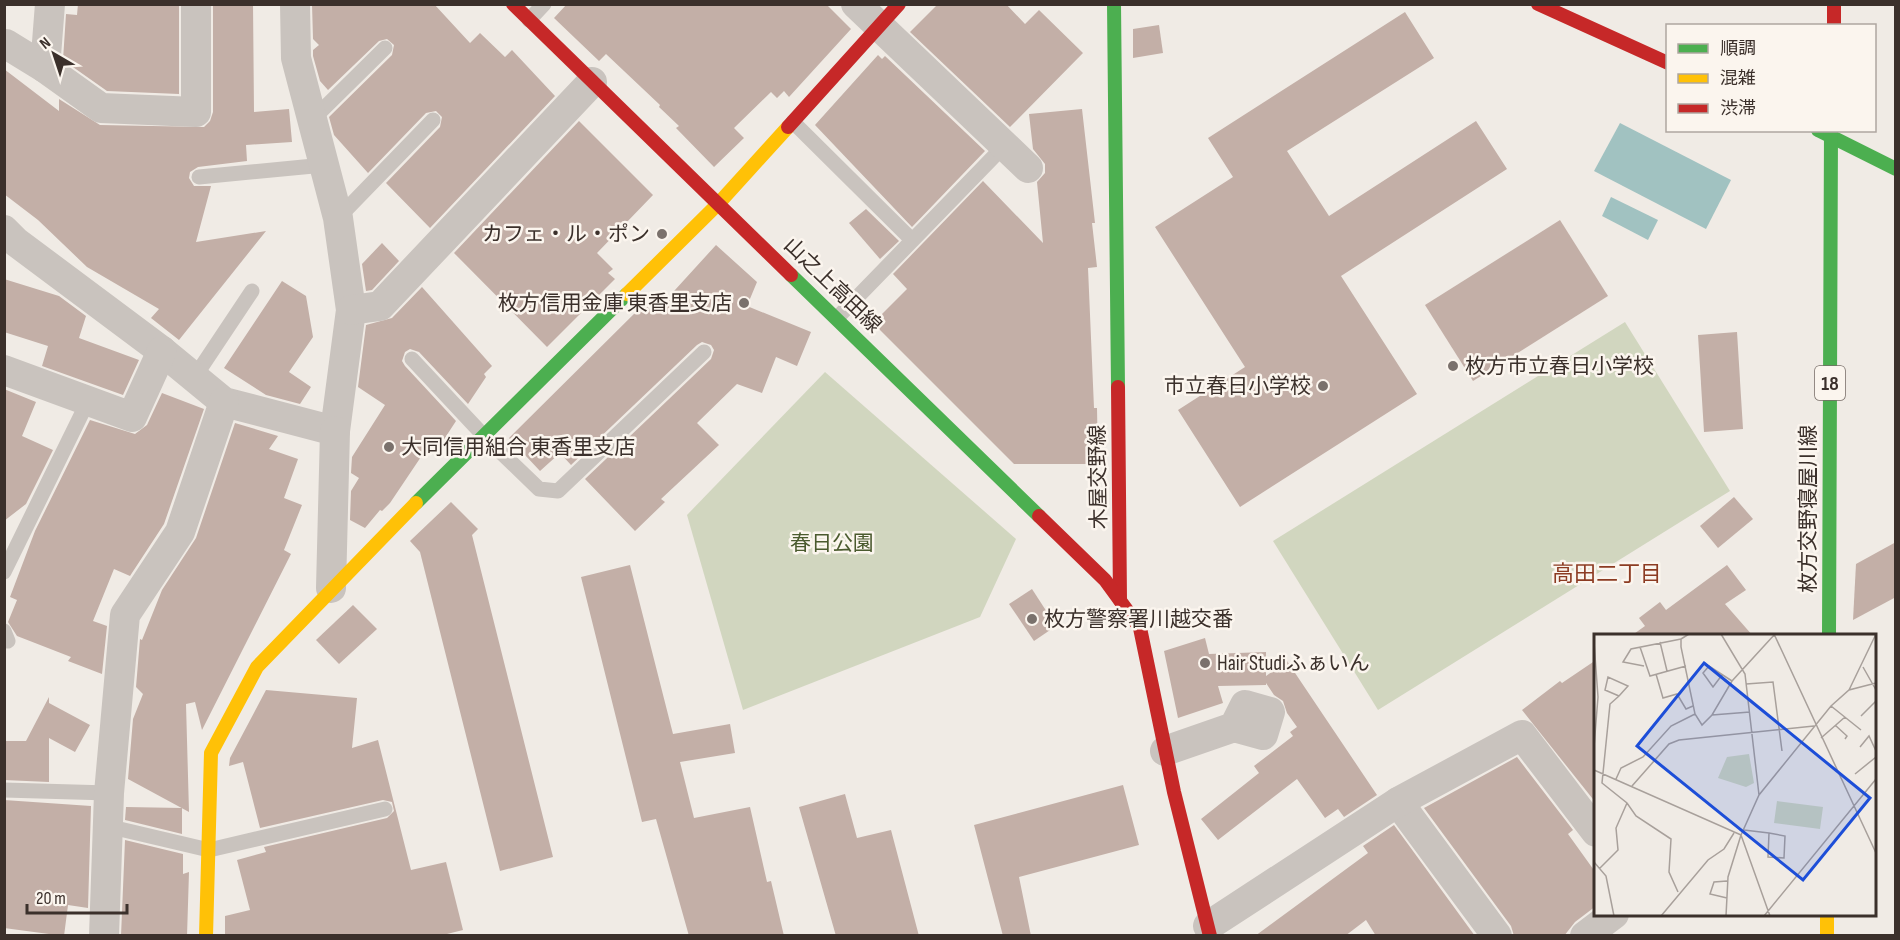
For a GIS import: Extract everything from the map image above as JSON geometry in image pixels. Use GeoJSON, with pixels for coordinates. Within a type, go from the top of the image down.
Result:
{"type":"FeatureCollection","features":[{"type":"Feature","properties":{"kind":"street"},"geometry":{"type":"LineString","coordinates":[[45,69],[50,4]]}},
{"type":"Feature","properties":{"kind":"street"},"geometry":{"type":"LineString","coordinates":[[6,44],[101,108],[196,112],[196,4]]}},
{"type":"Feature","properties":{"kind":"street"},"geometry":{"type":"LineString","coordinates":[[295,4],[296,58],[338,218],[351,310],[334,431],[331,588]]}},
{"type":"Feature","properties":{"kind":"street","name":"山之上高田線"},"geometry":{"type":"LineString","coordinates":[[513,4],[1105,580],[1120,600]]}},
{"type":"Feature","properties":{"kind":"street"},"geometry":{"type":"LineString","coordinates":[[856,4],[1028,168]]}},
{"type":"Feature","properties":{"kind":"street"},"geometry":{"type":"LineString","coordinates":[[206,936],[211,753],[257,667],[331,588],[718,203],[899,4]]}},
{"type":"Feature","properties":{"kind":"street","name":"木屋交野線"},"geometry":{"type":"LineString","coordinates":[[1114,4],[1120,600]]}},
{"type":"Feature","properties":{"kind":"street"},"geometry":{"type":"LineString","coordinates":[[1538,4],[1666,62]]}},
{"type":"Feature","properties":{"kind":"street"},"geometry":{"type":"LineString","coordinates":[[1834,4],[1834,24]]}},
{"type":"Feature","properties":{"kind":"street"},"geometry":{"type":"LineString","coordinates":[[351,310],[380,306],[592,82]]}},
{"type":"Feature","properties":{"kind":"street"},"geometry":{"type":"LineString","coordinates":[[1831,134],[1896,169]]}},
{"type":"Feature","properties":{"kind":"street","name":"枚方交野寝屋川線"},"geometry":{"type":"LineString","coordinates":[[1829,634],[1831,134]]}},
{"type":"Feature","properties":{"kind":"street"},"geometry":{"type":"LineString","coordinates":[[4,230],[16,242],[162,351],[224,402],[334,431]]}},
{"type":"Feature","properties":{"kind":"street"},"geometry":{"type":"LineString","coordinates":[[4,370],[132,417],[162,351]]}},
{"type":"Feature","properties":{"kind":"street"},"geometry":{"type":"LineString","coordinates":[[104,936],[109,793],[126,615],[180,532],[224,402]]}},
{"type":"Feature","properties":{"kind":"street"},"geometry":{"type":"LineString","coordinates":[[1120,600],[1140,628],[1165,752],[1209,931],[1398,802],[1522,735],[1594,829]]}},
{"type":"Feature","properties":{"kind":"street"},"geometry":{"type":"LineString","coordinates":[[1165,752],[1234,727]]}},
{"type":"Feature","properties":{"kind":"street"},"geometry":{"type":"LineString","coordinates":[[1398,802],[1497,936]]}},
{"type":"Feature","properties":{"kind":"street"},"geometry":{"type":"LineString","coordinates":[[1585,936],[1613,916]]}},
{"type":"Feature","properties":{"kind":"street"},"geometry":{"type":"LineString","coordinates":[[1827,916],[1827,936]]}},
{"type":"Feature","properties":{"kind":"lane"},"geometry":{"type":"LineString","coordinates":[[529,20],[544,4]]}},
{"type":"Feature","properties":{"kind":"lane"},"geometry":{"type":"LineString","coordinates":[[312,120],[385,48]]}},
{"type":"Feature","properties":{"kind":"lane"},"geometry":{"type":"LineString","coordinates":[[338,218],[433,120]]}},
{"type":"Feature","properties":{"kind":"lane"},"geometry":{"type":"LineString","coordinates":[[793,122],[912,240]]}},
{"type":"Feature","properties":{"kind":"lane"},"geometry":{"type":"LineString","coordinates":[[837,318],[1005,145]]}},
{"type":"Feature","properties":{"kind":"lane"},"geometry":{"type":"LineString","coordinates":[[199,177],[324,165]]}},
{"type":"Feature","properties":{"kind":"lane"},"geometry":{"type":"LineString","coordinates":[[194,378],[252,291]]}},
{"type":"Feature","properties":{"kind":"lane"},"geometry":{"type":"LineString","coordinates":[[412,359],[484,436],[538,489],[558,491],[704,352]]}},
{"type":"Feature","properties":{"kind":"lane"},"geometry":{"type":"LineString","coordinates":[[4,572],[88,401]]}},
{"type":"Feature","properties":{"kind":"lane"},"geometry":{"type":"LineString","coordinates":[[4,790],[109,793]]}},
{"type":"Feature","properties":{"kind":"lane"},"geometry":{"type":"LineString","coordinates":[[107,826],[209,850],[385,809]]}},
{"type":"Feature","properties":{"kind":"green space"},"geometry":{"type":"Polygon","coordinates":[[[1625,322],[1730,491],[1378,710],[1273,541],[1625,322]]]}},
{"type":"Feature","properties":{"kind":"green space","name":"春日公園"},"geometry":{"type":"Polygon","coordinates":[[[825,372],[1016,539],[980,617],[743,710],[687,515],[825,372]]]}},
{"type":"Feature","properties":{"kind":"water"},"geometry":{"type":"Polygon","coordinates":[[[1620,123],[1731,180],[1706,229],[1594,171],[1620,123]]]}},
{"type":"Feature","properties":{"kind":"water"},"geometry":{"type":"Polygon","coordinates":[[[1611,197],[1658,220],[1648,240],[1602,216],[1611,197]]]}},
{"type":"Feature","properties":{"kind":"building"},"geometry":{"type":"Polygon","coordinates":[[[78,4],[179,4],[179,94],[107,91],[63,60],[66,14],[77,15],[78,4]]]}},
{"type":"Feature","properties":{"kind":"building"},"geometry":{"type":"Polygon","coordinates":[[[213,4],[253,4],[254,112],[289,109],[292,142],[246,145],[247,161],[198,167],[190,172],[189,178],[194,186],[211,186],[196,242],[266,231],[179,340],[151,318],[159,309],[87,267],[38,220],[4,194],[4,69],[59,111],[59,99],[100,125],[204,127],[210,121],[213,112],[213,4]]]}},
{"type":"Feature","properties":{"kind":"building"},"geometry":{"type":"Polygon","coordinates":[[[312,4],[434,4],[470,43],[480,33],[505,57],[512,50],[555,96],[430,228],[386,183],[440,127],[442,117],[436,111],[426,113],[368,173],[334,135],[329,117],[392,55],[394,45],[387,39],[379,41],[328,90],[320,81],[313,56],[313,50],[319,45],[313,39],[312,4]]]}},
{"type":"Feature","properties":{"kind":"building"},"geometry":{"type":"Polygon","coordinates":[[[567,4],[826,4],[851,29],[789,97],[784,91],[777,98],[771,92],[734,128],[744,138],[714,167],[676,128],[679,126],[659,107],[660,105],[606,54],[599,61],[554,18],[567,4]]]}},
{"type":"Feature","properties":{"kind":"building"},"geometry":{"type":"Polygon","coordinates":[[[938,4],[1006,4],[1025,24],[1039,10],[1083,53],[1010,127],[910,32],[938,4]]]}},
{"type":"Feature","properties":{"kind":"building"},"geometry":{"type":"Polygon","coordinates":[[[1405,12],[1434,58],[1287,151],[1329,216],[1476,121],[1507,169],[1341,276],[1417,394],[1240,507],[1178,410],[1245,367],[1155,227],[1233,177],[1208,138],[1405,12]]]}},
{"type":"Feature","properties":{"kind":"building"},"geometry":{"type":"Polygon","coordinates":[[[1159,25],[1163,53],[1133,58],[1133,29],[1159,25]]]}},
{"type":"Feature","properties":{"kind":"building"},"geometry":{"type":"Polygon","coordinates":[[[878,55],[882,59],[885,56],[985,151],[912,227],[815,125],[878,55]]]}},
{"type":"Feature","properties":{"kind":"building"},"geometry":{"type":"Polygon","coordinates":[[[1082,109],[1095,223],[1092,223],[1097,267],[1088,268],[1094,408],[1097,408],[1098,464],[1014,464],[873,323],[907,289],[893,274],[983,181],[1043,243],[1037,182],[1045,173],[1045,164],[1033,149],[1029,114],[1082,109]]]}},
{"type":"Feature","properties":{"kind":"building"},"geometry":{"type":"Polygon","coordinates":[[[579,121],[653,195],[597,253],[613,269],[608,273],[615,279],[547,347],[454,253],[579,121]]]}},
{"type":"Feature","properties":{"kind":"building"},"geometry":{"type":"Polygon","coordinates":[[[866,209],[899,241],[880,259],[849,223],[866,209]]]}},
{"type":"Feature","properties":{"kind":"building"},"geometry":{"type":"Polygon","coordinates":[[[1560,220],[1608,296],[1473,381],[1425,305],[1560,220]]]}},
{"type":"Feature","properties":{"kind":"building"},"geometry":{"type":"Polygon","coordinates":[[[382,243],[399,261],[372,290],[366,291],[362,264],[382,243]]]}},
{"type":"Feature","properties":{"kind":"building"},"geometry":{"type":"Polygon","coordinates":[[[716,245],[757,282],[747,306],[811,332],[797,366],[776,357],[762,393],[737,384],[697,423],[719,445],[661,499],[665,502],[635,531],[585,479],[711,359],[714,350],[711,345],[702,342],[697,345],[571,465],[560,453],[540,471],[509,438],[644,304],[654,313],[716,245]]]}},
{"type":"Feature","properties":{"kind":"building"},"geometry":{"type":"Polygon","coordinates":[[[4,279],[59,296],[86,316],[79,338],[139,360],[123,395],[42,366],[48,346],[4,332],[4,279]]]}},
{"type":"Feature","properties":{"kind":"building"},"geometry":{"type":"Polygon","coordinates":[[[282,281],[306,296],[313,337],[289,372],[311,387],[300,404],[266,395],[224,368],[282,281]]]}},
{"type":"Feature","properties":{"kind":"building"},"geometry":{"type":"Polygon","coordinates":[[[422,287],[492,366],[484,374],[486,377],[468,404],[419,352],[410,349],[405,352],[402,361],[405,366],[456,421],[441,444],[433,439],[390,503],[382,511],[380,510],[365,528],[350,520],[351,491],[359,478],[351,473],[352,457],[385,405],[358,387],[366,325],[392,318],[422,287]]]}},
{"type":"Feature","properties":{"kind":"building"},"geometry":{"type":"Polygon","coordinates":[[[1737,332],[1743,429],[1704,432],[1698,335],[1737,332]]]}},
{"type":"Feature","properties":{"kind":"building"},"geometry":{"type":"Polygon","coordinates":[[[4,389],[36,402],[22,436],[53,450],[26,504],[4,521],[4,389]]]}},
{"type":"Feature","properties":{"kind":"building"},"geometry":{"type":"Polygon","coordinates":[[[162,393],[204,409],[164,524],[130,576],[114,569],[93,621],[107,626],[102,674],[68,661],[71,657],[17,636],[8,622],[17,600],[10,597],[35,531],[90,420],[135,434],[147,425],[162,393]]]}},
{"type":"Feature","properties":{"kind":"building"},"geometry":{"type":"Polygon","coordinates":[[[235,423],[278,436],[269,449],[298,459],[284,498],[302,505],[284,550],[291,554],[202,730],[195,702],[186,704],[189,812],[128,779],[133,719],[143,694],[136,687],[140,639],[142,640],[162,590],[196,538],[235,423]]]}},
{"type":"Feature","properties":{"kind":"building"},"geometry":{"type":"Polygon","coordinates":[[[1734,497],[1753,519],[1718,548],[1700,526],[1734,497]]]}},
{"type":"Feature","properties":{"kind":"building"},"geometry":{"type":"Polygon","coordinates":[[[451,502],[478,529],[472,535],[553,857],[500,871],[420,552],[410,541],[451,502]]]}},
{"type":"Feature","properties":{"kind":"building"},"geometry":{"type":"Polygon","coordinates":[[[1896,542],[1896,597],[1853,620],[1856,564],[1896,542]]]}},
{"type":"Feature","properties":{"kind":"building"},"geometry":{"type":"Polygon","coordinates":[[[630,565],[673,734],[730,724],[735,753],[680,762],[694,818],[750,807],[767,882],[771,881],[784,936],[689,936],[656,819],[642,822],[581,577],[630,565]]]}},
{"type":"Feature","properties":{"kind":"building"},"geometry":{"type":"Polygon","coordinates":[[[1727,565],[1746,590],[1725,604],[1751,634],[1634,634],[1645,626],[1639,618],[1660,602],[1666,610],[1727,565]]]}},
{"type":"Feature","properties":{"kind":"building"},"geometry":{"type":"Polygon","coordinates":[[[1032,589],[1056,626],[1034,641],[1009,604],[1032,589]]]}},
{"type":"Feature","properties":{"kind":"building"},"geometry":{"type":"Polygon","coordinates":[[[353,605],[377,629],[339,664],[316,640],[353,605]]]}},
{"type":"Feature","properties":{"kind":"building"},"geometry":{"type":"Polygon","coordinates":[[[1205,638],[1209,654],[1266,652],[1266,676],[1287,661],[1377,795],[1344,817],[1338,809],[1325,818],[1297,779],[1218,840],[1201,819],[1259,773],[1254,766],[1293,736],[1290,732],[1297,727],[1287,713],[1283,701],[1274,695],[1266,683],[1266,685],[1218,686],[1223,703],[1178,718],[1164,651],[1205,638]]]}},
{"type":"Feature","properties":{"kind":"building"},"geometry":{"type":"Polygon","coordinates":[[[1594,661],[1594,800],[1522,710],[1560,681],[1562,683],[1594,661]]]}},
{"type":"Feature","properties":{"kind":"building"},"geometry":{"type":"Polygon","coordinates":[[[266,690],[357,698],[352,748],[378,740],[411,870],[446,862],[463,930],[439,936],[225,936],[225,916],[250,910],[237,860],[266,852],[264,847],[387,818],[394,811],[392,802],[383,800],[260,828],[243,762],[229,766],[230,758],[266,690]]]}},
{"type":"Feature","properties":{"kind":"building"},"geometry":{"type":"Polygon","coordinates":[[[49,697],[49,703],[90,725],[75,752],[49,738],[49,782],[4,780],[4,741],[26,741],[49,697]]]}},
{"type":"Feature","properties":{"kind":"building"},"geometry":{"type":"Polygon","coordinates":[[[1517,757],[1573,830],[1568,834],[1594,870],[1594,908],[1575,922],[1564,936],[1514,936],[1511,926],[1424,808],[1517,757]]]}},
{"type":"Feature","properties":{"kind":"building"},"geometry":{"type":"Polygon","coordinates":[[[1123,785],[1139,845],[1019,877],[1031,936],[1003,936],[974,825],[1123,785]]]}},
{"type":"Feature","properties":{"kind":"building"},"geometry":{"type":"Polygon","coordinates":[[[845,794],[857,838],[891,830],[919,936],[836,936],[799,807],[845,794]]]}},
{"type":"Feature","properties":{"kind":"building"},"geometry":{"type":"Polygon","coordinates":[[[4,800],[91,806],[88,908],[68,905],[64,936],[4,928],[4,800]]]}},
{"type":"Feature","properties":{"kind":"building"},"geometry":{"type":"Polygon","coordinates":[[[126,807],[182,808],[182,834],[125,820],[126,807]]]}},
{"type":"Feature","properties":{"kind":"building"},"geometry":{"type":"Polygon","coordinates":[[[1394,825],[1475,936],[1376,936],[1366,920],[1345,936],[1255,936],[1368,853],[1363,846],[1394,825]]]}},
{"type":"Feature","properties":{"kind":"building"},"geometry":{"type":"Polygon","coordinates":[[[125,840],[183,854],[183,874],[189,872],[187,936],[121,936],[125,840]]]}},
{"type":"Feature","properties":{"kind":"traffic: fast"},"geometry":{"type":"LineString","coordinates":[[1114,4],[1118,387]]}},
{"type":"Feature","properties":{"kind":"traffic: fast"},"geometry":{"type":"LineString","coordinates":[[1822,132],[1896,169]]}},
{"type":"Feature","properties":{"kind":"traffic: fast"},"geometry":{"type":"LineString","coordinates":[[1829,634],[1831,132]]}},
{"type":"Feature","properties":{"kind":"traffic: fast"},"geometry":{"type":"LineString","coordinates":[[791,275],[1039,516]]}},
{"type":"Feature","properties":{"kind":"traffic: fast"},"geometry":{"type":"LineString","coordinates":[[416,503],[627,294]]}},
{"type":"Feature","properties":{"kind":"traffic: slow"},"geometry":{"type":"LineString","coordinates":[[627,294],[719,203],[788,127]]}},
{"type":"Feature","properties":{"kind":"traffic: slow"},"geometry":{"type":"LineString","coordinates":[[206,936],[211,753],[257,667],[416,503]]}},
{"type":"Feature","properties":{"kind":"traffic: slow"},"geometry":{"type":"LineString","coordinates":[[1827,916],[1827,936]]}},
{"type":"Feature","properties":{"kind":"traffic: jam"},"geometry":{"type":"LineString","coordinates":[[513,4],[791,275]]}},
{"type":"Feature","properties":{"kind":"traffic: jam"},"geometry":{"type":"LineString","coordinates":[[788,127],[899,4]]}},
{"type":"Feature","properties":{"kind":"traffic: jam"},"geometry":{"type":"LineString","coordinates":[[1538,4],[1666,62]]}},
{"type":"Feature","properties":{"kind":"traffic: jam"},"geometry":{"type":"LineString","coordinates":[[1834,4],[1834,24]]}},
{"type":"Feature","properties":{"kind":"traffic: jam"},"geometry":{"type":"LineString","coordinates":[[1118,387],[1120,600]]}},
{"type":"Feature","properties":{"kind":"traffic: jam"},"geometry":{"type":"LineString","coordinates":[[1039,516],[1105,580],[1140,628],[1174,792],[1210,936]]}},
{"type":"Feature","properties":{"kind":"place","name":"カフェ・ル・ポン"},"geometry":{"type":"Point","coordinates":[662,234]}},
{"type":"Feature","properties":{"kind":"place","name":"枚方信用金庫 東香里支店"},"geometry":{"type":"Point","coordinates":[744,303]}},
{"type":"Feature","properties":{"kind":"place","name":"枚方市立春日小学校"},"geometry":{"type":"Point","coordinates":[1453,366]}},
{"type":"Feature","properties":{"kind":"place","name":"市立春日小学校"},"geometry":{"type":"Point","coordinates":[1323,386]}},
{"type":"Feature","properties":{"kind":"place","name":"大同信用組合 東香里支店"},"geometry":{"type":"Point","coordinates":[389,447]}},
{"type":"Feature","properties":{"kind":"place","name":"枚方警察署川越交番"},"geometry":{"type":"Point","coordinates":[1032,619]}},
{"type":"Feature","properties":{"kind":"place","name":"Hair Studiふぁいん"},"geometry":{"type":"Point","coordinates":[1205,663]}},
{"type":"Feature","properties":{"kind":"district","name":"高田二丁目"},"geometry":{"type":"Point","coordinates":[1607,573]}}]}
